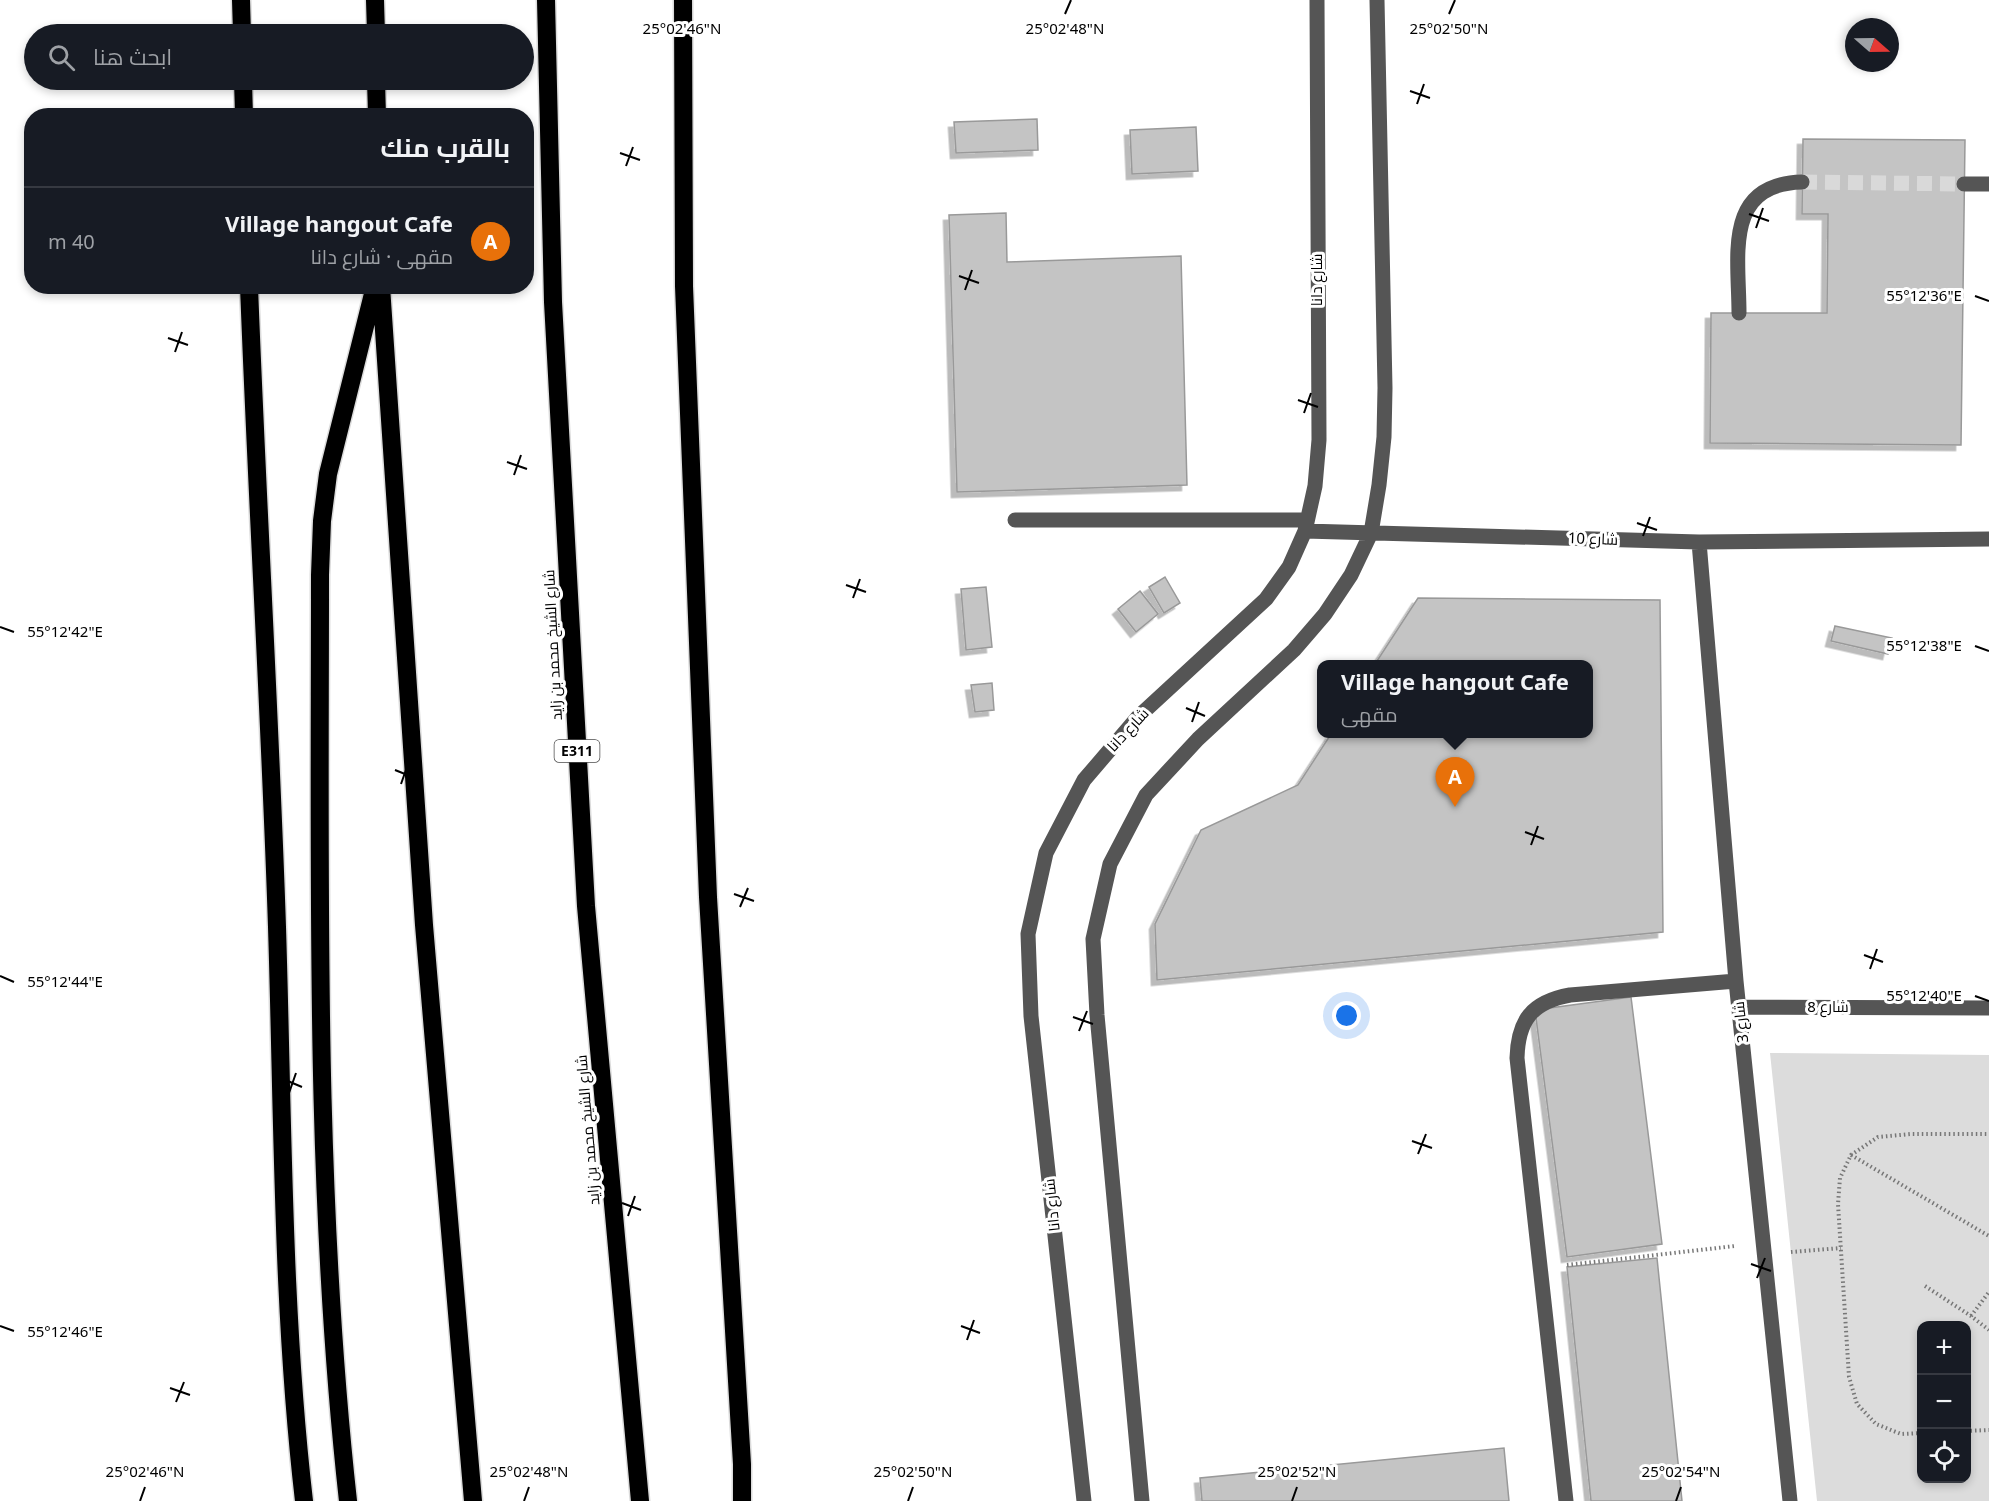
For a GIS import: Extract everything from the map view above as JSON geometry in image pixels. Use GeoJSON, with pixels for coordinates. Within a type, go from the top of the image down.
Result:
{"type":"FeatureCollection","features":[{"type":"Feature","properties":{"kind":"highway"},"geometry":{"type":"LineString","coordinates":[[241,0],[242,24]]}},
{"type":"Feature","properties":{"kind":"highway"},"geometry":{"type":"LineString","coordinates":[[375,0],[376,24]]}},
{"type":"Feature","properties":{"kind":"highway","name":"شارع الشيخ محمد بن زايد"},"geometry":{"type":"LineString","coordinates":[[546,0],[553,302],[585,906],[640,1501]]}},
{"type":"Feature","properties":{"kind":"highway"},"geometry":{"type":"LineString","coordinates":[[683,0],[684,286],[705,825],[742,1464],[742,1501]]}},
{"type":"Feature","properties":{"kind":"highway"},"geometry":{"type":"LineString","coordinates":[[243,90],[244,108]]}},
{"type":"Feature","properties":{"kind":"highway"},"geometry":{"type":"LineString","coordinates":[[376,90],[377,108]]}},
{"type":"Feature","properties":{"kind":"highway"},"geometry":{"type":"LineString","coordinates":[[249,294],[277,925],[291,1349],[304,1501]]}},
{"type":"Feature","properties":{"kind":"highway"},"geometry":{"type":"LineString","coordinates":[[348,1501],[334,1350],[326,1205],[320,932],[320,575],[322,521],[328,474],[373,294]]}},
{"type":"Feature","properties":{"kind":"highway"},"geometry":{"type":"LineString","coordinates":[[382,294],[424,925],[473,1501]]}},
{"type":"Feature","properties":{"kind":"street","name":"شارع دانا"},"geometry":{"type":"LineString","coordinates":[[1084,1501],[1031,1016],[1028,934],[1047,853],[1084,780],[1138,717],[1266,599],[1289,567],[1306,526],[1315,486],[1319,440],[1317,0]]}},
{"type":"Feature","properties":{"kind":"street"},"geometry":{"type":"LineString","coordinates":[[1142,1501],[1097,1015],[1093,939],[1110,864],[1146,795],[1198,739],[1294,650],[1325,615],[1351,575],[1371,533],[1384,437],[1385,388],[1377,0]]}},
{"type":"Feature","properties":{"kind":"street"},"geometry":{"type":"LineString","coordinates":[[1739,313],[1739,231],[1743,216],[1760,193],[1773,186],[1802,182]]}},
{"type":"Feature","properties":{"kind":"street"},"geometry":{"type":"LineString","coordinates":[[1964,184],[1989,184]]}},
{"type":"Feature","properties":{"kind":"street","name":"شارع 10"},"geometry":{"type":"LineString","coordinates":[[1015,520],[1306,526],[1371,533],[1699,542],[1989,539]]}},
{"type":"Feature","properties":{"kind":"street","name":"شارع 3"},"geometry":{"type":"LineString","coordinates":[[1699,542],[1736,981],[1790,1501]]}},
{"type":"Feature","properties":{"kind":"street"},"geometry":{"type":"LineString","coordinates":[[1566,1501],[1517,1058],[1518,1039],[1524,1022],[1536,1008],[1552,999],[1570,995],[1736,981]]}},
{"type":"Feature","properties":{"kind":"street","name":"شارع 8"},"geometry":{"type":"LineString","coordinates":[[1739,1007],[1989,1008]]}},
{"type":"Feature","properties":{"kind":"path"},"geometry":{"type":"LineString","coordinates":[[1917,1433],[1901,1434],[1876,1424],[1857,1404],[1849,1377],[1838,1204],[1840,1178],[1851,1155],[1878,1137],[1911,1134],[1989,1134]]}},
{"type":"Feature","properties":{"kind":"path"},"geometry":{"type":"LineString","coordinates":[[1851,1155],[1989,1236]]}},
{"type":"Feature","properties":{"kind":"path"},"geometry":{"type":"LineString","coordinates":[[1541,1268],[1764,1249],[1841,1248]]}},
{"type":"Feature","properties":{"kind":"path"},"geometry":{"type":"LineString","coordinates":[[1925,1286],[1989,1330]]}},
{"type":"Feature","properties":{"kind":"path"},"geometry":{"type":"LineString","coordinates":[[1971,1316],[1989,1292]]}},
{"type":"Feature","properties":{"kind":"path"},"geometry":{"type":"LineString","coordinates":[[1971,1431],[1989,1430]]}},
{"type":"Feature","properties":{"kind":"shaded area"},"geometry":{"type":"Polygon","coordinates":[[[1770,1053],[1989,1055],[1989,1501],[1817,1501],[1770,1053]]]}},
{"type":"Feature","properties":{"kind":"building"},"geometry":{"type":"Polygon","coordinates":[[[1037,119],[1038,150],[956,153],[954,122],[1037,119]]]}},
{"type":"Feature","properties":{"kind":"building"},"geometry":{"type":"Polygon","coordinates":[[[1196,127],[1198,171],[1132,174],[1130,130],[1196,127]]]}},
{"type":"Feature","properties":{"kind":"building"},"geometry":{"type":"Polygon","coordinates":[[[1803,139],[1965,140],[1961,445],[1710,443],[1711,313],[1827,313],[1828,214],[1802,214],[1803,139]]]}},
{"type":"Feature","properties":{"kind":"building"},"geometry":{"type":"Polygon","coordinates":[[[1006,213],[1007,262],[1181,256],[1187,485],[957,492],[949,215],[1006,213]]]}},
{"type":"Feature","properties":{"kind":"building"},"geometry":{"type":"Polygon","coordinates":[[[1165,577],[1180,603],[1164,613],[1149,587],[1165,577]]]}},
{"type":"Feature","properties":{"kind":"building"},"geometry":{"type":"Polygon","coordinates":[[[986,587],[992,647],[966,650],[961,589],[986,587]]]}},
{"type":"Feature","properties":{"kind":"building"},"geometry":{"type":"Polygon","coordinates":[[[1140,591],[1158,614],[1136,632],[1118,609],[1140,591]]]}},
{"type":"Feature","properties":{"kind":"building"},"geometry":{"type":"Polygon","coordinates":[[[1418,598],[1660,600],[1663,932],[1157,980],[1155,924],[1201,830],[1298,785],[1328,738],[1593,738],[1593,660],[1378,660],[1418,598]]]}},
{"type":"Feature","properties":{"kind":"building"},"geometry":{"type":"Polygon","coordinates":[[[1835,626],[1892,638],[1888,654],[1831,641],[1835,626]]]}},
{"type":"Feature","properties":{"kind":"building"},"geometry":{"type":"Polygon","coordinates":[[[992,683],[994,710],[975,712],[971,685],[992,683]]]}},
{"type":"Feature","properties":{"kind":"building"},"geometry":{"type":"Polygon","coordinates":[[[1631,997],[1662,1244],[1567,1257],[1535,1010],[1631,997]]]}},
{"type":"Feature","properties":{"kind":"building"},"geometry":{"type":"Polygon","coordinates":[[[1657,1258],[1682,1501],[1591,1501],[1567,1267],[1657,1258]]]}},
{"type":"Feature","properties":{"kind":"building"},"geometry":{"type":"Polygon","coordinates":[[[1504,1448],[1509,1501],[1202,1501],[1200,1478],[1504,1448]]]}},
{"type":"Feature","properties":{"kind":"tunnel"},"geometry":{"type":"LineString","coordinates":[[1802,182],[1964,184]]}},
{"type":"Feature","properties":{"kind":"place","name":"Village hangout Cafe"},"geometry":{"type":"Point","coordinates":[1455,807]}}]}
